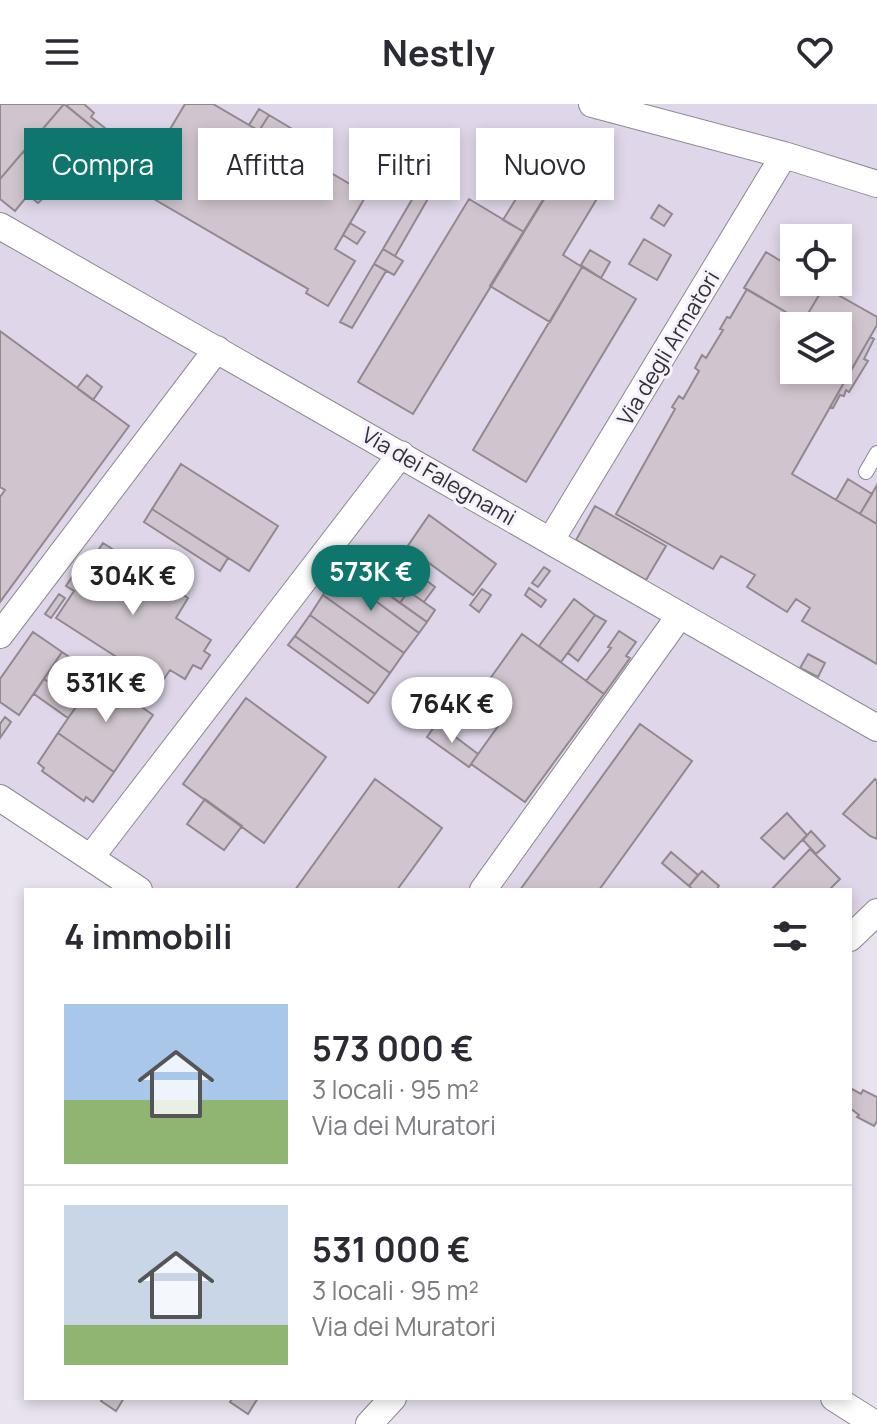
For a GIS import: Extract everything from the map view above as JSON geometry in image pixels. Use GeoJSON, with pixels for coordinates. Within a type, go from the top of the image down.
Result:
{"type":"FeatureCollection","features":[{"type":"Feature","properties":{"kind":"street"},"geometry":{"type":"LineString","coordinates":[[592,104],[784,155],[877,184]]}},
{"type":"Feature","properties":{"kind":"street","name":"Via degli Armatori"},"geometry":{"type":"LineString","coordinates":[[551,540],[784,155]]}},
{"type":"Feature","properties":{"kind":"street","name":"Via dei Falegnami"},"geometry":{"type":"LineString","coordinates":[[0,226],[877,728]]}},
{"type":"Feature","properties":{"kind":"street"},"geometry":{"type":"LineString","coordinates":[[0,635],[217,349]]}},
{"type":"Feature","properties":{"kind":"street"},"geometry":{"type":"LineString","coordinates":[[91,857],[401,454]]}},
{"type":"Feature","properties":{"kind":"street"},"geometry":{"type":"LineString","coordinates":[[484,888],[680,615]]}},
{"type":"Feature","properties":{"kind":"street"},"geometry":{"type":"LineString","coordinates":[[0,798],[136,888]]}},
{"type":"Feature","properties":{"kind":"street"},"geometry":{"type":"LineString","coordinates":[[852,936],[877,912]]}},
{"type":"Feature","properties":{"kind":"street"},"geometry":{"type":"LineString","coordinates":[[369,1424],[391,1400]]}},
{"type":"Feature","properties":{"kind":"street"},"geometry":{"type":"LineString","coordinates":[[837,1400],[875,1424]]}},
{"type":"Feature","properties":{"kind":"lane"},"geometry":{"type":"LineString","coordinates":[[866,472],[877,453]]}},
{"type":"Feature","properties":{"kind":"shaded area"},"geometry":{"type":"Polygon","coordinates":[[[0,104],[877,104],[877,905],[852,928],[852,888],[143,888],[0,794],[0,104]]]}},
{"type":"Feature","properties":{"kind":"building"},"geometry":{"type":"Polygon","coordinates":[[[0,104],[64,104],[44,128],[24,128],[24,151],[0,179],[0,104]]]}},
{"type":"Feature","properties":{"kind":"building"},"geometry":{"type":"Polygon","coordinates":[[[64,104],[94,128],[44,128],[64,104]]]}},
{"type":"Feature","properties":{"kind":"building"},"geometry":{"type":"Polygon","coordinates":[[[84,104],[94,113],[91,117],[105,128],[94,128],[67,106],[84,104]]]}},
{"type":"Feature","properties":{"kind":"building"},"geometry":{"type":"Polygon","coordinates":[[[185,104],[213,104],[254,128],[198,128],[198,200],[333,200],[333,174],[349,183],[349,200],[364,200],[335,249],[355,261],[328,306],[306,293],[308,289],[156,200],[182,200],[182,128],[171,128],[185,104]]]}},
{"type":"Feature","properties":{"kind":"building"},"geometry":{"type":"Polygon","coordinates":[[[259,109],[269,115],[261,128],[249,125],[259,109]]]}},
{"type":"Feature","properties":{"kind":"building"},"geometry":{"type":"Polygon","coordinates":[[[269,115],[291,128],[261,128],[269,115]]]}},
{"type":"Feature","properties":{"kind":"building"},"geometry":{"type":"Polygon","coordinates":[[[24,153],[24,200],[15,211],[0,199],[0,179],[24,153]]]}},
{"type":"Feature","properties":{"kind":"building"},"geometry":{"type":"Polygon","coordinates":[[[469,199],[524,232],[413,414],[358,382],[469,199]]]}},
{"type":"Feature","properties":{"kind":"building"},"geometry":{"type":"Polygon","coordinates":[[[412,200],[427,200],[395,256],[383,249],[412,200]]]}},
{"type":"Feature","properties":{"kind":"building"},"geometry":{"type":"Polygon","coordinates":[[[515,200],[544,200],[524,232],[503,220],[515,200]]]}},
{"type":"Feature","properties":{"kind":"building"},"geometry":{"type":"Polygon","coordinates":[[[543,200],[596,200],[563,255],[582,267],[550,322],[490,286],[543,200]]]}},
{"type":"Feature","properties":{"kind":"building"},"geometry":{"type":"Polygon","coordinates":[[[659,205],[672,214],[664,226],[651,218],[659,205]]]}},
{"type":"Feature","properties":{"kind":"building"},"geometry":{"type":"Polygon","coordinates":[[[350,223],[365,232],[357,244],[343,235],[350,223]]]}},
{"type":"Feature","properties":{"kind":"building"},"geometry":{"type":"Polygon","coordinates":[[[644,239],[671,255],[657,280],[629,264],[644,239]]]}},
{"type":"Feature","properties":{"kind":"building"},"geometry":{"type":"Polygon","coordinates":[[[383,249],[403,261],[394,275],[374,264],[383,249]]]}},
{"type":"Feature","properties":{"kind":"building"},"geometry":{"type":"Polygon","coordinates":[[[590,250],[610,262],[601,278],[581,265],[590,250]]]}},
{"type":"Feature","properties":{"kind":"building"},"geometry":{"type":"Polygon","coordinates":[[[766,252],[780,260],[780,296],[818,296],[809,312],[786,312],[744,288],[766,252]]]}},
{"type":"Feature","properties":{"kind":"building"},"geometry":{"type":"Polygon","coordinates":[[[374,264],[386,271],[352,328],[340,322],[374,264]]]}},
{"type":"Feature","properties":{"kind":"building"},"geometry":{"type":"Polygon","coordinates":[[[582,267],[636,299],[526,482],[473,450],[582,267]]]}},
{"type":"Feature","properties":{"kind":"building"},"geometry":{"type":"Polygon","coordinates":[[[747,289],[786,312],[780,312],[780,384],[843,384],[792,474],[877,524],[877,664],[802,621],[810,608],[796,599],[787,612],[747,587],[755,575],[721,556],[713,569],[616,514],[675,409],[672,407],[679,396],[683,399],[699,371],[695,368],[702,355],[706,358],[727,317],[730,318],[747,289]]]}},
{"type":"Feature","properties":{"kind":"building"},"geometry":{"type":"Polygon","coordinates":[[[819,296],[840,296],[877,317],[877,325],[852,369],[852,312],[809,312],[819,296]]]}},
{"type":"Feature","properties":{"kind":"building"},"geometry":{"type":"Polygon","coordinates":[[[0,331],[129,426],[0,602],[0,497],[5,490],[0,487],[0,331]]]}},
{"type":"Feature","properties":{"kind":"building"},"geometry":{"type":"Polygon","coordinates":[[[870,337],[874,339],[864,359],[868,361],[849,392],[846,390],[833,408],[830,407],[843,384],[852,384],[852,368],[870,337]]]}},
{"type":"Feature","properties":{"kind":"building"},"geometry":{"type":"Polygon","coordinates":[[[87,375],[102,387],[93,400],[77,388],[87,375]]]}},
{"type":"Feature","properties":{"kind":"building"},"geometry":{"type":"Polygon","coordinates":[[[181,464],[278,526],[249,571],[152,509],[181,464]]]}},
{"type":"Feature","properties":{"kind":"building"},"geometry":{"type":"Polygon","coordinates":[[[848,479],[872,494],[860,514],[836,500],[848,479]]]}},
{"type":"Feature","properties":{"kind":"building"},"geometry":{"type":"Polygon","coordinates":[[[877,485],[877,524],[860,514],[877,485]]]}},
{"type":"Feature","properties":{"kind":"building"},"geometry":{"type":"Polygon","coordinates":[[[595,506],[666,546],[646,580],[576,540],[595,506]]]}},
{"type":"Feature","properties":{"kind":"building"},"geometry":{"type":"Polygon","coordinates":[[[152,509],[228,558],[220,571],[144,522],[152,509]]]}},
{"type":"Feature","properties":{"kind":"building"},"geometry":{"type":"Polygon","coordinates":[[[429,515],[496,564],[473,595],[407,547],[429,515]]]}},
{"type":"Feature","properties":{"kind":"building"},"geometry":{"type":"Polygon","coordinates":[[[103,543],[188,598],[176,618],[211,640],[204,651],[210,655],[201,669],[193,665],[185,679],[170,670],[160,685],[56,618],[74,591],[66,586],[76,571],[82,575],[103,543]]]}},
{"type":"Feature","properties":{"kind":"building"},"geometry":{"type":"Polygon","coordinates":[[[346,564],[427,622],[419,633],[339,574],[346,564]]]}},
{"type":"Feature","properties":{"kind":"building"},"geometry":{"type":"Polygon","coordinates":[[[409,567],[420,574],[400,603],[381,589],[391,576],[399,581],[409,567]]]}},
{"type":"Feature","properties":{"kind":"building"},"geometry":{"type":"Polygon","coordinates":[[[544,567],[550,571],[538,587],[532,583],[544,567]]]}},
{"type":"Feature","properties":{"kind":"building"},"geometry":{"type":"Polygon","coordinates":[[[384,570],[391,576],[381,589],[374,584],[384,570]]]}},
{"type":"Feature","properties":{"kind":"building"},"geometry":{"type":"Polygon","coordinates":[[[339,574],[419,633],[404,653],[323,595],[339,574]]]}},
{"type":"Feature","properties":{"kind":"building"},"geometry":{"type":"Polygon","coordinates":[[[419,575],[435,587],[424,602],[408,591],[419,575]]]}},
{"type":"Feature","properties":{"kind":"building"},"geometry":{"type":"Polygon","coordinates":[[[529,588],[546,600],[541,607],[525,595],[529,588]]]}},
{"type":"Feature","properties":{"kind":"building"},"geometry":{"type":"Polygon","coordinates":[[[482,589],[491,595],[479,612],[470,605],[482,589]]]}},
{"type":"Feature","properties":{"kind":"building"},"geometry":{"type":"Polygon","coordinates":[[[408,591],[435,610],[427,622],[400,603],[408,591]]]}},
{"type":"Feature","properties":{"kind":"building"},"geometry":{"type":"Polygon","coordinates":[[[59,594],[65,598],[51,618],[45,614],[59,594]]]}},
{"type":"Feature","properties":{"kind":"building"},"geometry":{"type":"Polygon","coordinates":[[[323,595],[404,653],[390,673],[310,615],[323,595]]]}},
{"type":"Feature","properties":{"kind":"building"},"geometry":{"type":"Polygon","coordinates":[[[574,599],[595,615],[561,662],[539,646],[574,599]]]}},
{"type":"Feature","properties":{"kind":"building"},"geometry":{"type":"Polygon","coordinates":[[[310,615],[390,673],[375,694],[295,636],[310,615]]]}},
{"type":"Feature","properties":{"kind":"building"},"geometry":{"type":"Polygon","coordinates":[[[595,615],[606,621],[578,661],[568,653],[595,615]]]}},
{"type":"Feature","properties":{"kind":"building"},"geometry":{"type":"Polygon","coordinates":[[[619,631],[636,642],[626,656],[630,658],[604,694],[586,681],[611,648],[608,647],[619,631]]]}},
{"type":"Feature","properties":{"kind":"building"},"geometry":{"type":"Polygon","coordinates":[[[33,632],[62,652],[19,715],[0,702],[0,679],[33,632]]]}},
{"type":"Feature","properties":{"kind":"building"},"geometry":{"type":"Polygon","coordinates":[[[522,634],[604,694],[525,802],[471,764],[506,715],[479,694],[522,634]]]}},
{"type":"Feature","properties":{"kind":"building"},"geometry":{"type":"Polygon","coordinates":[[[295,636],[375,694],[368,703],[288,645],[295,636]]]}},
{"type":"Feature","properties":{"kind":"building"},"geometry":{"type":"Polygon","coordinates":[[[62,652],[97,676],[79,703],[44,679],[62,652]]]}},
{"type":"Feature","properties":{"kind":"building"},"geometry":{"type":"Polygon","coordinates":[[[808,654],[825,663],[818,677],[800,668],[808,654]]]}},
{"type":"Feature","properties":{"kind":"building"},"geometry":{"type":"Polygon","coordinates":[[[97,676],[153,715],[114,772],[58,733],[97,676]]]}},
{"type":"Feature","properties":{"kind":"building"},"geometry":{"type":"Polygon","coordinates":[[[44,679],[79,703],[68,718],[34,694],[44,679]]]}},
{"type":"Feature","properties":{"kind":"building"},"geometry":{"type":"Polygon","coordinates":[[[246,698],[326,757],[264,843],[183,784],[246,698]]]}},
{"type":"Feature","properties":{"kind":"building"},"geometry":{"type":"Polygon","coordinates":[[[5,717],[11,722],[0,738],[0,724],[5,717]]]}},
{"type":"Feature","properties":{"kind":"building"},"geometry":{"type":"Polygon","coordinates":[[[437,723],[478,754],[469,767],[427,737],[437,723]]]}},
{"type":"Feature","properties":{"kind":"building"},"geometry":{"type":"Polygon","coordinates":[[[640,724],[692,761],[600,888],[521,888],[640,724]]]}},
{"type":"Feature","properties":{"kind":"building"},"geometry":{"type":"Polygon","coordinates":[[[58,733],[114,772],[93,802],[86,797],[84,801],[42,771],[44,768],[38,763],[58,733]]]}},
{"type":"Feature","properties":{"kind":"building"},"geometry":{"type":"Polygon","coordinates":[[[375,779],[442,828],[398,888],[296,888],[375,779]]]}},
{"type":"Feature","properties":{"kind":"building"},"geometry":{"type":"Polygon","coordinates":[[[875,779],[877,781],[877,839],[843,814],[875,779]]]}},
{"type":"Feature","properties":{"kind":"building"},"geometry":{"type":"Polygon","coordinates":[[[205,799],[242,826],[224,850],[187,824],[205,799]]]}},
{"type":"Feature","properties":{"kind":"building"},"geometry":{"type":"Polygon","coordinates":[[[787,813],[807,835],[784,859],[761,838],[787,813]]]}},
{"type":"Feature","properties":{"kind":"building"},"geometry":{"type":"Polygon","coordinates":[[[811,831],[825,846],[816,854],[803,840],[811,831]]]}},
{"type":"Feature","properties":{"kind":"building"},"geometry":{"type":"Polygon","coordinates":[[[810,849],[840,879],[831,888],[773,888],[810,849]]]}},
{"type":"Feature","properties":{"kind":"building"},"geometry":{"type":"Polygon","coordinates":[[[671,852],[698,875],[689,886],[662,863],[671,852]]]}},
{"type":"Feature","properties":{"kind":"building"},"geometry":{"type":"Polygon","coordinates":[[[702,871],[719,886],[691,888],[689,886],[702,871]]]}},
{"type":"Feature","properties":{"kind":"building"},"geometry":{"type":"Polygon","coordinates":[[[852,1089],[861,1094],[863,1090],[877,1097],[877,1121],[874,1126],[857,1117],[859,1115],[852,1110],[852,1089]]]}},
{"type":"Feature","properties":{"kind":"building"},"geometry":{"type":"Polygon","coordinates":[[[102,1400],[123,1400],[116,1411],[102,1400]]]}},
{"type":"Feature","properties":{"kind":"building"},"geometry":{"type":"Polygon","coordinates":[[[232,1400],[257,1400],[248,1414],[230,1402],[232,1400]]]}}]}
